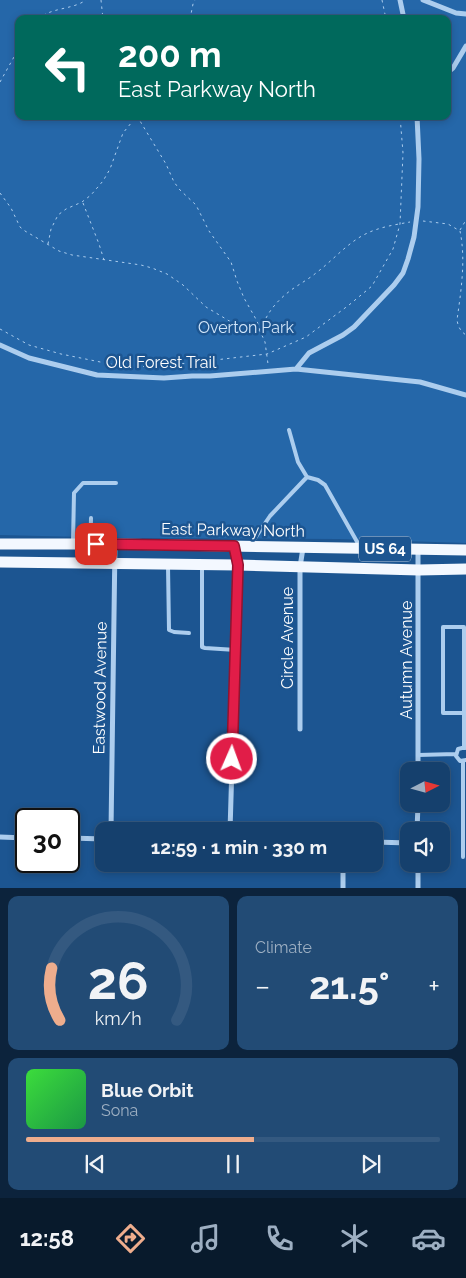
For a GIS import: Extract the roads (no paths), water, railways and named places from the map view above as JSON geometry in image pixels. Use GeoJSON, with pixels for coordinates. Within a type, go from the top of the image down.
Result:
{"type":"FeatureCollection","features":[{"type":"Feature","properties":{"kind":"main road","name":"East Parkway North"},"geometry":{"type":"LineString","coordinates":[[0,544],[466,550]]}},
{"type":"Feature","properties":{"kind":"main road","name":"US 64"},"geometry":{"type":"LineString","coordinates":[[0,562],[202,564],[419,570],[465,569]]}},
{"type":"Feature","properties":{"kind":"street"},"geometry":{"type":"LineString","coordinates":[[400,0],[403,15]]}},
{"type":"Feature","properties":{"kind":"street"},"geometry":{"type":"LineString","coordinates":[[423,0],[456,13],[466,14]]}},
{"type":"Feature","properties":{"kind":"street"},"geometry":{"type":"LineString","coordinates":[[451,70],[466,46]]}},
{"type":"Feature","properties":{"kind":"street"},"geometry":{"type":"LineString","coordinates":[[296,369],[309,353],[343,336],[354,327],[394,286],[403,273],[414,237],[418,207],[418,120]]}},
{"type":"Feature","properties":{"kind":"street","name":"Old Forest Trail"},"geometry":{"type":"LineString","coordinates":[[0,345],[30,358],[97,375],[164,378],[296,369],[420,382],[466,394]]}},
{"type":"Feature","properties":{"kind":"street","name":"Eastwood Avenue"},"geometry":{"type":"LineString","coordinates":[[111,822],[115,544]]}},
{"type":"Feature","properties":{"kind":"street"},"geometry":{"type":"LineString","coordinates":[[230,822],[238,565],[234,546]]}},
{"type":"Feature","properties":{"kind":"street","name":"Circle Avenue"},"geometry":{"type":"LineString","coordinates":[[300,729],[300,567],[303,548]]}},
{"type":"Feature","properties":{"kind":"street","name":"Autumn Avenue"},"geometry":{"type":"LineString","coordinates":[[418,550],[418,762]]}},
{"type":"Feature","properties":{"kind":"street"},"geometry":{"type":"LineString","coordinates":[[0,837],[15,838]]}},
{"type":"Feature","properties":{"kind":"street"},"geometry":{"type":"LineString","coordinates":[[80,838],[95,839]]}},
{"type":"Feature","properties":{"kind":"street"},"geometry":{"type":"LineString","coordinates":[[383,842],[400,843]]}},
{"type":"Feature","properties":{"kind":"street"},"geometry":{"type":"LineString","coordinates":[[343,872],[343,888]]}},
{"type":"Feature","properties":{"kind":"street"},"geometry":{"type":"LineString","coordinates":[[418,872],[418,888]]}},
{"type":"Feature","properties":{"kind":"lane"},"geometry":{"type":"LineString","coordinates":[[289,430],[298,462],[307,477],[318,480],[325,485],[361,549]]}},
{"type":"Feature","properties":{"kind":"lane"},"geometry":{"type":"LineString","coordinates":[[250,547],[253,539],[270,516],[307,477]]}},
{"type":"Feature","properties":{"kind":"lane"},"geometry":{"type":"LineString","coordinates":[[73,544],[74,493],[83,483],[116,483]]}},
{"type":"Feature","properties":{"kind":"lane"},"geometry":{"type":"LineString","coordinates":[[90,563],[91,518]]}},
{"type":"Feature","properties":{"kind":"lane"},"geometry":{"type":"LineString","coordinates":[[168,564],[169,630],[189,633]]}},
{"type":"Feature","properties":{"kind":"lane"},"geometry":{"type":"LineString","coordinates":[[202,564],[202,647],[236,650]]}},
{"type":"Feature","properties":{"kind":"lane"},"geometry":{"type":"LineString","coordinates":[[418,756],[456,754],[458,750],[465,748],[464,627],[443,627],[443,713],[464,713]]}},
{"type":"Feature","properties":{"kind":"lane"},"geometry":{"type":"LineString","coordinates":[[456,754],[458,760],[464,761],[463,857]]}},
{"type":"Feature","properties":{"kind":"park label","name":"Overton Park"},"geometry":{"type":"Point","coordinates":[246,327]}}]}
